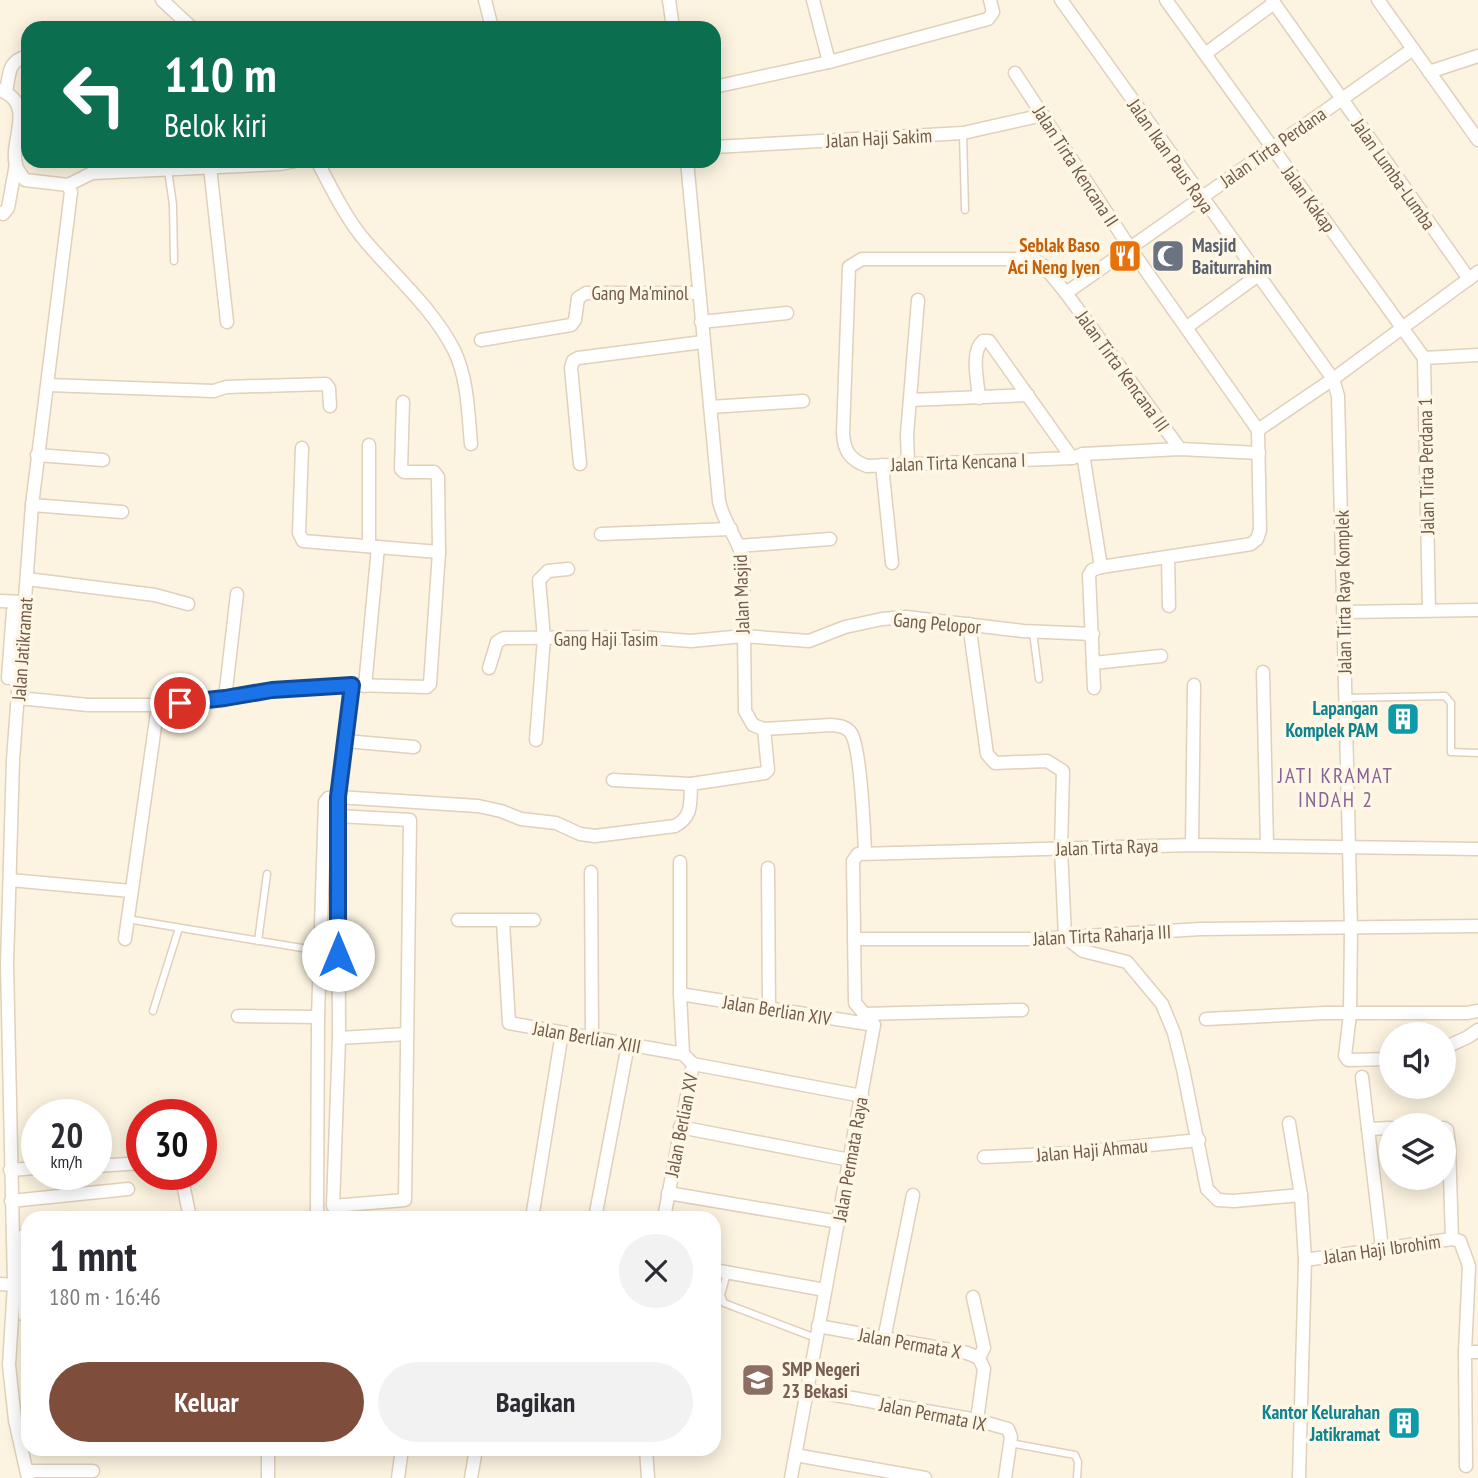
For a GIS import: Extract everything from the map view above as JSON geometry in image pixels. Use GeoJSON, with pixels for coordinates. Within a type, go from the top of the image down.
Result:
{"type":"FeatureCollection","features":[{"type":"Feature","properties":{"kind":"street"},"geometry":{"type":"LineString","coordinates":[[162,0],[184,21]]}},
{"type":"Feature","properties":{"kind":"street"},"geometry":{"type":"LineString","coordinates":[[485,0],[490,21]]}},
{"type":"Feature","properties":{"kind":"street"},"geometry":{"type":"LineString","coordinates":[[669,0],[672,21]]}},
{"type":"Feature","properties":{"kind":"street"},"geometry":{"type":"LineString","coordinates":[[813,0],[829,62]]}},
{"type":"Feature","properties":{"kind":"street"},"geometry":{"type":"LineString","coordinates":[[721,85],[829,62],[988,19],[993,12],[989,0]]}},
{"type":"Feature","properties":{"kind":"street","name":"Jalan Kakap"},"geometry":{"type":"LineString","coordinates":[[1166,0],[1403,329]]}},
{"type":"Feature","properties":{"kind":"street"},"geometry":{"type":"LineString","coordinates":[[1378,0],[1478,140]]}},
{"type":"Feature","properties":{"kind":"street","name":"Jalan Ikan Paus Raya"},"geometry":{"type":"LineString","coordinates":[[1063,1],[1201,198],[1333,379]]}},
{"type":"Feature","properties":{"kind":"street"},"geometry":{"type":"LineString","coordinates":[[1205,54],[1273,1]]}},
{"type":"Feature","properties":{"kind":"street","name":"Jalan Lumba-Lumba"},"geometry":{"type":"LineString","coordinates":[[1273,1],[1341,99],[1473,276]]}},
{"type":"Feature","properties":{"kind":"street","name":"Jalan Tirta Perdana"},"geometry":{"type":"LineString","coordinates":[[1066,293],[1413,49]]}},
{"type":"Feature","properties":{"kind":"street"},"geometry":{"type":"LineString","coordinates":[[1429,72],[1478,56]]}},
{"type":"Feature","properties":{"kind":"street"},"geometry":{"type":"LineString","coordinates":[[0,213],[4,214],[8,208],[16,164],[20,111],[15,99],[3,91],[12,63],[21,58]]}},
{"type":"Feature","properties":{"kind":"street","name":"Jalan Tirta Kencana II"},"geometry":{"type":"LineString","coordinates":[[1015,73],[1130,248],[1258,430]]}},
{"type":"Feature","properties":{"kind":"street","name":"Jalan Haji Sakim"},"geometry":{"type":"LineString","coordinates":[[721,147],[963,133],[1043,115]]}},
{"type":"Feature","properties":{"kind":"street"},"geometry":{"type":"LineString","coordinates":[[16,164],[25,180],[68,184],[92,173],[195,168]]}},
{"type":"Feature","properties":{"kind":"street"},"geometry":{"type":"LineString","coordinates":[[209,168],[227,322]]}},
{"type":"Feature","properties":{"kind":"street"},"geometry":{"type":"LineString","coordinates":[[321,168],[342,208],[365,241],[422,303],[454,350],[464,378],[471,444]]}},
{"type":"Feature","properties":{"kind":"street","name":"Jalan Masjid"},"geometry":{"type":"LineString","coordinates":[[688,168],[721,509],[743,558],[745,711],[753,725],[764,729]]}},
{"type":"Feature","properties":{"kind":"street","name":"Jalan Jatikramat"},"geometry":{"type":"LineString","coordinates":[[21,1445],[15,1420],[9,1365],[21,1317],[14,1285],[4,964],[5,918],[10,880],[7,760],[19,698],[9,678],[16,609],[27,579],[37,455],[71,192],[68,184]]}},
{"type":"Feature","properties":{"kind":"street","name":"Jalan Tirta Kencana III"},"geometry":{"type":"LineString","coordinates":[[849,267],[862,259],[1033,259],[1044,266],[1066,293],[1180,449]]}},
{"type":"Feature","properties":{"kind":"street","name":"Jalan Tirta Kencana I"},"geometry":{"type":"LineString","coordinates":[[849,267],[844,441],[849,455],[856,462],[867,466],[1180,449],[1259,453]]}},
{"type":"Feature","properties":{"kind":"street"},"geometry":{"type":"LineString","coordinates":[[1187,327],[1257,276]]}},
{"type":"Feature","properties":{"kind":"street"},"geometry":{"type":"LineString","coordinates":[[1094,688],[1089,575],[1092,570],[1251,544],[1257,539],[1260,530],[1258,430],[1403,329],[1473,276]]}},
{"type":"Feature","properties":{"kind":"street","name":"Gang Ma'minol"},"geometry":{"type":"LineString","coordinates":[[481,340],[571,325],[575,320],[578,298],[586,293],[699,293]]}},
{"type":"Feature","properties":{"kind":"street"},"geometry":{"type":"LineString","coordinates":[[908,463],[907,435],[918,300]]}},
{"type":"Feature","properties":{"kind":"street"},"geometry":{"type":"LineString","coordinates":[[701,322],[788,313]]}},
{"type":"Feature","properties":{"kind":"street"},"geometry":{"type":"LineString","coordinates":[[1403,329],[1424,358],[1478,355]]}},
{"type":"Feature","properties":{"kind":"street"},"geometry":{"type":"LineString","coordinates":[[979,398],[976,353],[978,345],[989,341],[1028,395],[1078,456],[1101,567]]}},
{"type":"Feature","properties":{"kind":"street"},"geometry":{"type":"LineString","coordinates":[[580,464],[571,368],[573,361],[578,358],[703,342]]}},
{"type":"Feature","properties":{"kind":"street","name":"Jalan Tirta Perdana 1"},"geometry":{"type":"LineString","coordinates":[[1424,358],[1429,610]]}},
{"type":"Feature","properties":{"kind":"street","name":"Jalan Tirta Raya Komplek"},"geometry":{"type":"LineString","coordinates":[[1333,379],[1338,396],[1351,929],[1350,1014],[1345,1056],[1348,1060],[1379,1059]]}},
{"type":"Feature","properties":{"kind":"street"},"geometry":{"type":"LineString","coordinates":[[48,385],[214,391],[226,387],[326,384],[329,388],[330,406]]}},
{"type":"Feature","properties":{"kind":"street"},"geometry":{"type":"LineString","coordinates":[[910,400],[1028,395]]}},
{"type":"Feature","properties":{"kind":"street"},"geometry":{"type":"LineString","coordinates":[[710,408],[803,401]]}},
{"type":"Feature","properties":{"kind":"street"},"geometry":{"type":"LineString","coordinates":[[19,698],[88,705],[158,705],[272,690],[359,686],[423,687],[430,684],[439,552],[438,477],[434,472],[404,472],[401,469],[402,402]]}},
{"type":"Feature","properties":{"kind":"street"},"geometry":{"type":"LineString","coordinates":[[338,816],[410,820],[405,1200],[334,1206],[339,1038],[338,816],[338,797],[345,741],[359,686],[374,546],[369,445]]}},
{"type":"Feature","properties":{"kind":"street"},"geometry":{"type":"LineString","coordinates":[[302,448],[300,538],[303,541],[439,552]]}},
{"type":"Feature","properties":{"kind":"street"},"geometry":{"type":"LineString","coordinates":[[37,455],[103,460]]}},
{"type":"Feature","properties":{"kind":"street"},"geometry":{"type":"LineString","coordinates":[[882,465],[892,563]]}},
{"type":"Feature","properties":{"kind":"street"},"geometry":{"type":"LineString","coordinates":[[32,505],[122,512]]}},
{"type":"Feature","properties":{"kind":"street"},"geometry":{"type":"LineString","coordinates":[[601,534],[732,529]]}},
{"type":"Feature","properties":{"kind":"street"},"geometry":{"type":"LineString","coordinates":[[739,546],[830,539]]}},
{"type":"Feature","properties":{"kind":"street"},"geometry":{"type":"LineString","coordinates":[[1168,557],[1169,606]]}},
{"type":"Feature","properties":{"kind":"street"},"geometry":{"type":"LineString","coordinates":[[536,740],[544,638],[537,586],[548,571],[568,569]]}},
{"type":"Feature","properties":{"kind":"street"},"geometry":{"type":"LineString","coordinates":[[27,579],[155,594],[188,604]]}},
{"type":"Feature","properties":{"kind":"street"},"geometry":{"type":"LineString","coordinates":[[225,698],[237,594]]}},
{"type":"Feature","properties":{"kind":"street"},"geometry":{"type":"LineString","coordinates":[[0,601],[16,609]]}},
{"type":"Feature","properties":{"kind":"street"},"geometry":{"type":"LineString","coordinates":[[1345,612],[1478,610]]}},
{"type":"Feature","properties":{"kind":"street","name":"Gang Pelopor"},"geometry":{"type":"LineString","coordinates":[[743,636],[809,641],[845,627],[906,617],[1033,632],[1093,634]]}},
{"type":"Feature","properties":{"kind":"street"},"geometry":{"type":"LineString","coordinates":[[969,624],[987,754],[995,763],[1047,761],[1063,771],[1061,849],[1065,937],[1083,951],[1127,962],[1161,1004],[1174,1034],[1199,1140],[1207,1189],[1218,1200],[1301,1195]]}},
{"type":"Feature","properties":{"kind":"street","name":"Gang Haji Tasim"},"geometry":{"type":"LineString","coordinates":[[489,668],[497,642],[501,639],[639,637],[691,641],[743,636]]}},
{"type":"Feature","properties":{"kind":"street"},"geometry":{"type":"LineString","coordinates":[[1093,663],[1161,656]]}},
{"type":"Feature","properties":{"kind":"street"},"geometry":{"type":"LineString","coordinates":[[1263,672],[1267,845]]}},
{"type":"Feature","properties":{"kind":"street"},"geometry":{"type":"LineString","coordinates":[[1192,845],[1194,685]]}},
{"type":"Feature","properties":{"kind":"street"},"geometry":{"type":"LineString","coordinates":[[125,939],[158,705]]}},
{"type":"Feature","properties":{"kind":"street"},"geometry":{"type":"LineString","coordinates":[[613,780],[691,784],[765,774],[769,766],[764,729],[831,725],[842,726],[850,731],[858,766],[865,852],[858,854],[853,861],[855,1003],[874,1025]]}},
{"type":"Feature","properties":{"kind":"street"},"geometry":{"type":"LineString","coordinates":[[345,741],[414,747]]}},
{"type":"Feature","properties":{"kind":"street"},"geometry":{"type":"LineString","coordinates":[[317,1211],[317,1017],[326,802],[331,797],[338,797],[478,806],[501,811],[521,820],[556,823],[580,834],[595,836],[675,826],[685,821],[689,812],[691,784]]}},
{"type":"Feature","properties":{"kind":"street","name":"Jalan Tirta Raya"},"geometry":{"type":"LineString","coordinates":[[865,852],[1192,845],[1478,849]]}},
{"type":"Feature","properties":{"kind":"street","name":"Jalan Berlian XV"},"geometry":{"type":"LineString","coordinates":[[665,1211],[693,1064],[682,1054],[680,862]]}},
{"type":"Feature","properties":{"kind":"street"},"geometry":{"type":"LineString","coordinates":[[768,868],[769,1009]]}},
{"type":"Feature","properties":{"kind":"street"},"geometry":{"type":"LineString","coordinates":[[591,872],[592,1038]]}},
{"type":"Feature","properties":{"kind":"street"},"geometry":{"type":"LineString","coordinates":[[10,880],[131,891]]}},
{"type":"Feature","properties":{"kind":"street"},"geometry":{"type":"LineString","coordinates":[[458,920],[534,920]]}},
{"type":"Feature","properties":{"kind":"street","name":"Jalan Berlian XIII"},"geometry":{"type":"LineString","coordinates":[[503,921],[509,1023],[682,1054]]}},
{"type":"Feature","properties":{"kind":"street","name":"Jalan Tirta Raharja III"},"geometry":{"type":"LineString","coordinates":[[853,939],[1065,937],[1201,929],[1478,926]]}},
{"type":"Feature","properties":{"kind":"street","name":"Jalan Berlian XIV"},"geometry":{"type":"LineString","coordinates":[[680,994],[874,1025]]}},
{"type":"Feature","properties":{"kind":"street"},"geometry":{"type":"LineString","coordinates":[[863,1014],[1022,1010]]}},
{"type":"Feature","properties":{"kind":"street"},"geometry":{"type":"LineString","coordinates":[[1206,1019],[1350,1014],[1474,1014]]}},
{"type":"Feature","properties":{"kind":"street"},"geometry":{"type":"LineString","coordinates":[[238,1016],[317,1017]]}},
{"type":"Feature","properties":{"kind":"street","name":"Jalan Permata Raya"},"geometry":{"type":"LineString","coordinates":[[791,1478],[874,1025]]}},
{"type":"Feature","properties":{"kind":"street"},"geometry":{"type":"LineString","coordinates":[[1456,1042],[1478,1030]]}},
{"type":"Feature","properties":{"kind":"street"},"geometry":{"type":"LineString","coordinates":[[533,1211],[562,1033]]}},
{"type":"Feature","properties":{"kind":"street"},"geometry":{"type":"LineString","coordinates":[[339,1038],[407,1034]]}},
{"type":"Feature","properties":{"kind":"street"},"geometry":{"type":"LineString","coordinates":[[596,1211],[628,1045]]}},
{"type":"Feature","properties":{"kind":"street"},"geometry":{"type":"LineString","coordinates":[[693,1064],[862,1096]]}},
{"type":"Feature","properties":{"kind":"street"},"geometry":{"type":"LineString","coordinates":[[1362,1077],[1382,1248]]}},
{"type":"Feature","properties":{"kind":"street"},"geometry":{"type":"LineString","coordinates":[[1289,1123],[1301,1195],[1305,1260],[1299,1478]]}},
{"type":"Feature","properties":{"kind":"street"},"geometry":{"type":"LineString","coordinates":[[680,1128],[850,1160]]}},
{"type":"Feature","properties":{"kind":"street"},"geometry":{"type":"LineString","coordinates":[[1368,1129],[1379,1129]]}},
{"type":"Feature","properties":{"kind":"street","name":"Jalan Haji Ahmau"},"geometry":{"type":"LineString","coordinates":[[984,1157],[1071,1153],[1199,1140]]}},
{"type":"Feature","properties":{"kind":"street"},"geometry":{"type":"LineString","coordinates":[[10,1170],[21,1169]]}},
{"type":"Feature","properties":{"kind":"street"},"geometry":{"type":"LineString","coordinates":[[11,1201],[126,1189]]}},
{"type":"Feature","properties":{"kind":"street"},"geometry":{"type":"LineString","coordinates":[[184,1190],[189,1211]]}},
{"type":"Feature","properties":{"kind":"street"},"geometry":{"type":"LineString","coordinates":[[1450,1190],[1452,1239]]}},
{"type":"Feature","properties":{"kind":"street"},"geometry":{"type":"LineString","coordinates":[[668,1193],[839,1222]]}},
{"type":"Feature","properties":{"kind":"street"},"geometry":{"type":"LineString","coordinates":[[884,1339],[913,1195]]}},
{"type":"Feature","properties":{"kind":"street","name":"Jalan Haji Ibrohim"},"geometry":{"type":"LineString","coordinates":[[1305,1260],[1452,1239],[1460,1241],[1469,1266],[1472,1352]]}},
{"type":"Feature","properties":{"kind":"street"},"geometry":{"type":"LineString","coordinates":[[721,1271],[825,1290]]}},
{"type":"Feature","properties":{"kind":"street"},"geometry":{"type":"LineString","coordinates":[[0,1284],[14,1285]]}},
{"type":"Feature","properties":{"kind":"street"},"geometry":{"type":"LineString","coordinates":[[973,1297],[984,1348],[979,1358]]}},
{"type":"Feature","properties":{"kind":"street","name":"Jalan Permata X"},"geometry":{"type":"LineString","coordinates":[[817,1332],[884,1339],[967,1353],[979,1358],[985,1369],[977,1420]]}},
{"type":"Feature","properties":{"kind":"street"},"geometry":{"type":"LineString","coordinates":[[1466,1466],[1472,1352]]}},
{"type":"Feature","properties":{"kind":"street","name":"Jalan Permata IX"},"geometry":{"type":"LineString","coordinates":[[807,1391],[977,1420],[1008,1429],[1011,1433],[1004,1478]]}},
{"type":"Feature","properties":{"kind":"street"},"geometry":{"type":"LineString","coordinates":[[795,1455],[925,1478]]}},
{"type":"Feature","properties":{"kind":"street","name":"Jalan Jatikramat"},"geometry":{"type":"LineString","coordinates":[[24,1456],[28,1475]]}},
{"type":"Feature","properties":{"kind":"street"},"geometry":{"type":"LineString","coordinates":[[268,1456],[268,1478]]}},
{"type":"Feature","properties":{"kind":"street"},"geometry":{"type":"LineString","coordinates":[[398,1478],[401,1456]]}},
{"type":"Feature","properties":{"kind":"street"},"geometry":{"type":"LineString","coordinates":[[471,1478],[475,1456]]}},
{"type":"Feature","properties":{"kind":"street"},"geometry":{"type":"LineString","coordinates":[[646,1456],[648,1478]]}},
{"type":"Feature","properties":{"kind":"street"},"geometry":{"type":"LineString","coordinates":[[28,1475],[93,1471]]}},
{"type":"Feature","properties":{"kind":"lane"},"geometry":{"type":"LineString","coordinates":[[963,133],[965,210]]}},
{"type":"Feature","properties":{"kind":"lane"},"geometry":{"type":"LineString","coordinates":[[168,170],[173,205],[174,261]]}},
{"type":"Feature","properties":{"kind":"lane"},"geometry":{"type":"LineString","coordinates":[[1033,632],[1039,678]]}},
{"type":"Feature","properties":{"kind":"lane"},"geometry":{"type":"LineString","coordinates":[[1344,698],[1445,696],[1451,703],[1451,752],[1478,753]]}},
{"type":"Feature","properties":{"kind":"lane"},"geometry":{"type":"LineString","coordinates":[[258,941],[267,874]]}},
{"type":"Feature","properties":{"kind":"lane"},"geometry":{"type":"LineString","coordinates":[[127,919],[321,952]]}},
{"type":"Feature","properties":{"kind":"lane"},"geometry":{"type":"LineString","coordinates":[[153,1011],[179,928]]}},
{"type":"Feature","properties":{"kind":"lane"},"geometry":{"type":"LineString","coordinates":[[21,1234],[21,1317]]}},
{"type":"Feature","properties":{"kind":"lane"},"geometry":{"type":"LineString","coordinates":[[721,1271],[721,1295],[724,1303],[817,1332]]}},
{"type":"Feature","properties":{"kind":"lane"},"geometry":{"type":"LineString","coordinates":[[1010,1443],[1075,1455],[1078,1462],[1077,1478]]}},
{"type":"Feature","properties":{"kind":"place","name":"Seblak Baso Aci Neng Iyen"},"geometry":{"type":"Point","coordinates":[1125,256]}},
{"type":"Feature","properties":{"kind":"place","name":"Masjid Baiturrahim"},"geometry":{"type":"Point","coordinates":[1168,256]}},
{"type":"Feature","properties":{"kind":"place","name":"Lapangan Komplek PAM"},"geometry":{"type":"Point","coordinates":[1403,719]}},
{"type":"Feature","properties":{"kind":"place","name":"SMP Negeri 23 Bekasi"},"geometry":{"type":"Point","coordinates":[758,1380]}},
{"type":"Feature","properties":{"kind":"place","name":"Kantor Kelurahan Jatikramat"},"geometry":{"type":"Point","coordinates":[1404,1423]}},
{"type":"Feature","properties":{"kind":"district","name":"JATI KRAMAT INDAH 2"},"geometry":{"type":"Point","coordinates":[1336,787]}},
{"type":"Feature","properties":{"kind":"route"},"geometry":{"type":"LineString","coordinates":[[180,703],[272,690],[352,685],[338,797],[338,955]]}}]}
